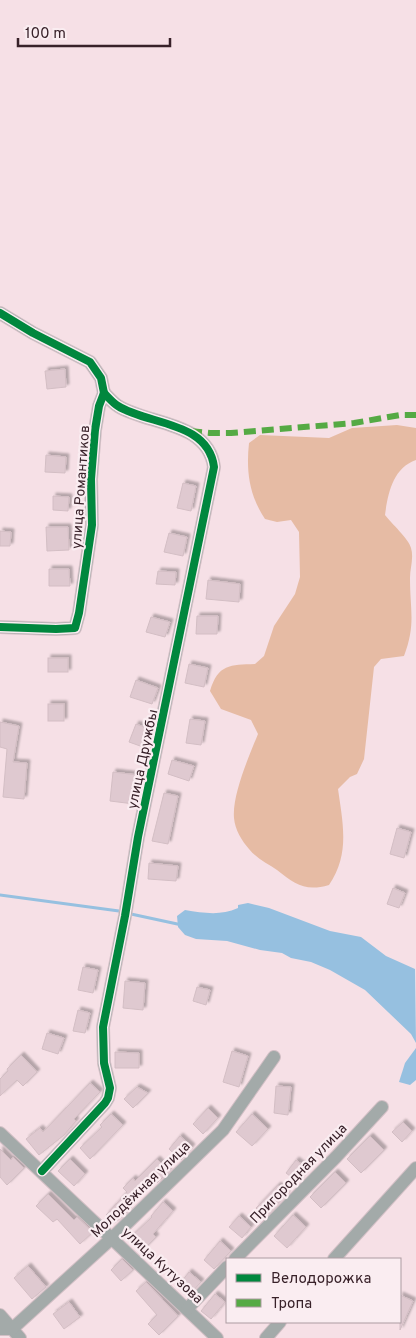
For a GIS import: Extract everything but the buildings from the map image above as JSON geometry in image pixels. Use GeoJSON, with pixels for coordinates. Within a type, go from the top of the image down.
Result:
{"type":"FeatureCollection","features":[{"type":"Feature","properties":{"kind":"street"},"geometry":{"type":"LineString","coordinates":[[0,313],[33,333],[90,362],[102,378],[104,393]]}},
{"type":"Feature","properties":{"kind":"street","name":"улица Романтиков"},"geometry":{"type":"LineString","coordinates":[[0,627],[75,628],[79,613],[92,525],[91,479],[95,430],[99,406],[104,393]]}},
{"type":"Feature","properties":{"kind":"street","name":"улица Дружбы"},"geometry":{"type":"LineString","coordinates":[[42,1171],[106,1103],[110,1093],[104,1063],[103,1027],[125,916],[138,837],[214,467],[212,456],[203,443],[185,430],[117,406],[104,393]]}},
{"type":"Feature","properties":{"kind":"street","name":"Молодёжная улица"},"geometry":{"type":"LineString","coordinates":[[10,1332],[112,1238],[223,1130],[274,1057]]}},
{"type":"Feature","properties":{"kind":"street","name":"Пригородная улица"},"geometry":{"type":"LineString","coordinates":[[235,1258],[336,1157],[382,1107]]}},
{"type":"Feature","properties":{"kind":"street","name":"улица Кутузова"},"geometry":{"type":"LineString","coordinates":[[0,1133],[188,1309],[216,1338]]}},
{"type":"Feature","properties":{"kind":"street"},"geometry":{"type":"LineString","coordinates":[[335,1258],[416,1168]]}},
{"type":"Feature","properties":{"kind":"street"},"geometry":{"type":"LineString","coordinates":[[188,1309],[226,1267]]}},
{"type":"Feature","properties":{"kind":"street"},"geometry":{"type":"LineString","coordinates":[[0,1315],[10,1332]]}},
{"type":"Feature","properties":{"kind":"street"},"geometry":{"type":"LineString","coordinates":[[266,1338],[279,1323]]}},
{"type":"Feature","properties":{"kind":"shaded area"},"geometry":{"type":"Polygon","coordinates":[[[397,425],[416,428],[416,460],[402,469],[393,482],[385,515],[410,544],[412,552],[410,578],[412,617],[410,635],[404,656],[381,659],[374,667],[364,759],[357,774],[350,777],[338,789],[343,839],[340,862],[336,873],[329,885],[313,888],[307,887],[295,883],[259,858],[249,849],[239,835],[234,818],[236,798],[258,734],[251,720],[221,709],[210,691],[213,682],[221,671],[232,666],[255,664],[264,656],[274,626],[295,594],[300,577],[299,532],[291,520],[277,522],[265,519],[255,501],[250,483],[249,443],[260,435],[329,438],[352,428],[397,425]]]}},
{"type":"Feature","properties":{"kind":"water"},"geometry":{"type":"Polygon","coordinates":[[[248,903],[269,908],[330,931],[361,937],[386,956],[415,969],[416,1043],[411,1034],[365,990],[330,970],[311,962],[291,958],[282,953],[260,950],[227,941],[196,939],[185,935],[178,927],[177,916],[185,910],[218,913],[231,911],[238,908],[238,905],[248,903]]]}},
{"type":"Feature","properties":{"kind":"water"},"geometry":{"type":"Polygon","coordinates":[[[416,1048],[416,1080],[410,1085],[399,1082],[405,1063],[416,1048]]]}},
{"type":"Feature","properties":{"kind":"waterway"},"geometry":{"type":"LineString","coordinates":[[0,895],[119,911]]}},
{"type":"Feature","properties":{"kind":"waterway"},"geometry":{"type":"LineString","coordinates":[[131,914],[182,925]]}},
{"type":"Feature","properties":{"kind":"marked path"},"geometry":{"type":"LineString","coordinates":[[190,431],[231,433],[354,423],[400,415],[416,415]]}},
{"type":"Feature","properties":{"kind":"cycle path"},"geometry":{"type":"LineString","coordinates":[[0,313],[33,333],[90,362],[101,378],[104,393],[99,406],[95,430],[91,479],[92,525],[79,613],[75,628],[0,627]]}},
{"type":"Feature","properties":{"kind":"cycle path"},"geometry":{"type":"LineString","coordinates":[[42,1171],[108,1098],[110,1088],[104,1063],[103,1027],[125,916],[138,837],[214,467],[209,452],[201,441],[189,432],[130,412],[116,405],[104,393]]}}]}
